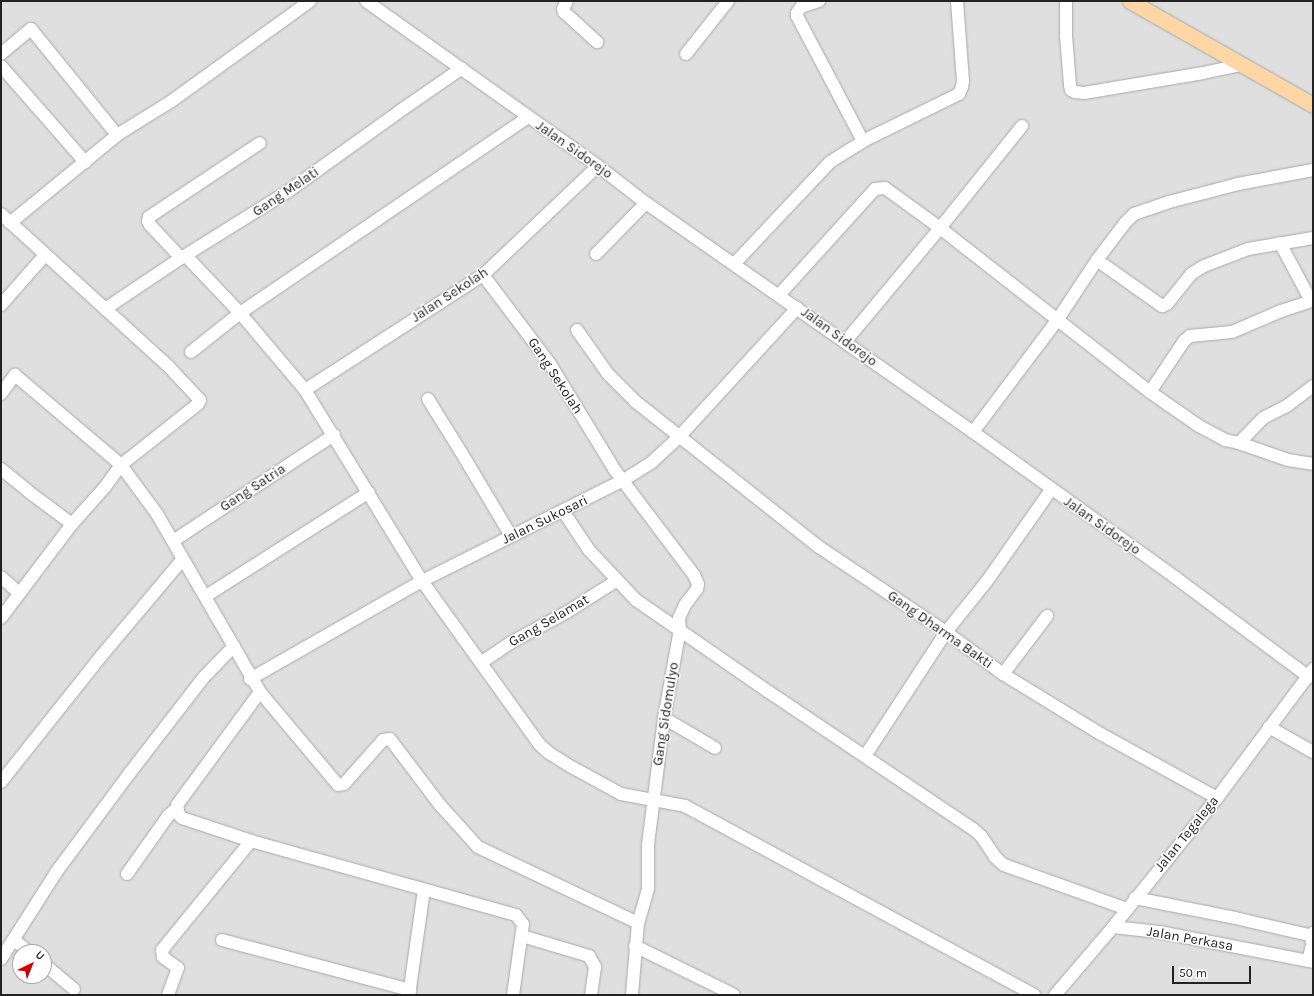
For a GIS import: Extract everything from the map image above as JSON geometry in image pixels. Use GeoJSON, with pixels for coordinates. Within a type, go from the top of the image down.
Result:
{"type":"FeatureCollection","features":[{"type":"Feature","properties":{"kind":"main road"},"geometry":{"type":"LineString","coordinates":[[1130,1],[1240,65],[1313,105]]}},
{"type":"Feature","properties":{"kind":"street"},"geometry":{"type":"LineString","coordinates":[[10,223],[117,135],[170,102],[310,1]]}},
{"type":"Feature","properties":{"kind":"street","name":"Jalan Sidorejo"},"geometry":{"type":"LineString","coordinates":[[366,1],[598,166],[646,203],[798,308],[973,432],[1051,490],[1311,673]]}},
{"type":"Feature","properties":{"kind":"street"},"geometry":{"type":"LineString","coordinates":[[567,1],[563,9],[564,12],[597,42]]}},
{"type":"Feature","properties":{"kind":"street"},"geometry":{"type":"LineString","coordinates":[[686,54],[728,1]]}},
{"type":"Feature","properties":{"kind":"street"},"geometry":{"type":"LineString","coordinates":[[819,1],[801,7],[797,13],[797,16],[863,142]]}},
{"type":"Feature","properties":{"kind":"street"},"geometry":{"type":"LineString","coordinates":[[734,264],[822,170],[842,154],[956,96],[961,91],[963,81],[957,1]]}},
{"type":"Feature","properties":{"kind":"street"},"geometry":{"type":"LineString","coordinates":[[1066,1],[1066,36],[1070,85],[1071,90],[1076,92],[1084,93],[1203,74],[1240,65]]}},
{"type":"Feature","properties":{"kind":"street"},"geometry":{"type":"LineString","coordinates":[[1,54],[31,29],[117,135]]}},
{"type":"Feature","properties":{"kind":"street"},"geometry":{"type":"LineString","coordinates":[[1,66],[85,162]]}},
{"type":"Feature","properties":{"kind":"street","name":"Gang Melati"},"geometry":{"type":"LineString","coordinates":[[105,309],[287,192],[462,68]]}},
{"type":"Feature","properties":{"kind":"street"},"geometry":{"type":"LineString","coordinates":[[191,352],[240,313],[528,117]]}},
{"type":"Feature","properties":{"kind":"street"},"geometry":{"type":"LineString","coordinates":[[845,342],[940,228],[1022,126]]}},
{"type":"Feature","properties":{"kind":"street"},"geometry":{"type":"LineString","coordinates":[[260,143],[148,217],[148,221],[150,225],[240,313],[305,390],[369,492],[422,581],[482,662],[539,744],[549,753],[622,794],[685,806],[1034,995]]}},
{"type":"Feature","properties":{"kind":"street","name":"Jalan Sekolah"},"geometry":{"type":"LineString","coordinates":[[305,390],[483,275],[598,166]]}},
{"type":"Feature","properties":{"kind":"street"},"geometry":{"type":"LineString","coordinates":[[973,432],[1058,319],[1097,260],[1125,223],[1138,212],[1169,202],[1238,184],[1313,170]]}},
{"type":"Feature","properties":{"kind":"street"},"geometry":{"type":"LineString","coordinates":[[779,295],[875,189],[880,187],[885,188],[940,228],[1058,319],[1084,343],[1199,426],[1224,440],[1239,443],[1288,460],[1313,464]]}},
{"type":"Feature","properties":{"kind":"street"},"geometry":{"type":"LineString","coordinates":[[596,254],[646,203]]}},
{"type":"Feature","properties":{"kind":"street"},"geometry":{"type":"LineString","coordinates":[[1,214],[169,367],[200,400],[181,418],[121,465],[105,487],[72,524],[1,618]]}},
{"type":"Feature","properties":{"kind":"street"},"geometry":{"type":"LineString","coordinates":[[1097,260],[1162,306],[1167,304],[1191,274],[1204,266],[1248,249],[1313,238]]}},
{"type":"Feature","properties":{"kind":"street"},"geometry":{"type":"LineString","coordinates":[[1150,392],[1184,341],[1190,336],[1232,332],[1280,311],[1311,301],[1280,243]]}},
{"type":"Feature","properties":{"kind":"street"},"geometry":{"type":"LineString","coordinates":[[1,305],[45,255]]}},
{"type":"Feature","properties":{"kind":"street","name":"Gang Sekolah"},"geometry":{"type":"LineString","coordinates":[[483,275],[550,364],[622,481],[697,580],[697,589],[685,605],[679,618],[680,629]]}},
{"type":"Feature","properties":{"kind":"street","name":"Jalan Sukosari"},"geometry":{"type":"LineString","coordinates":[[250,679],[422,581],[622,481],[652,462],[678,437],[798,308]]}},
{"type":"Feature","properties":{"kind":"street","name":"Gang Dharma Bakti"},"geometry":{"type":"LineString","coordinates":[[577,330],[608,374],[621,387],[678,437],[818,547],[946,632],[1003,674],[1100,733],[1217,798]]}},
{"type":"Feature","properties":{"kind":"street"},"geometry":{"type":"LineString","coordinates":[[1,394],[15,375],[121,465],[157,514],[182,560],[206,596],[234,646],[250,679],[338,785],[344,784],[383,740],[390,739],[440,804],[478,847],[638,923]]}},
{"type":"Feature","properties":{"kind":"street"},"geometry":{"type":"LineString","coordinates":[[1239,443],[1263,418],[1288,405],[1313,386]]}},
{"type":"Feature","properties":{"kind":"street"},"geometry":{"type":"LineString","coordinates":[[428,399],[511,536]]}},
{"type":"Feature","properties":{"kind":"street","name":"Gang Satria"},"geometry":{"type":"LineString","coordinates":[[173,541],[334,436]]}},
{"type":"Feature","properties":{"kind":"street"},"geometry":{"type":"LineString","coordinates":[[1,469],[72,524]]}},
{"type":"Feature","properties":{"kind":"street"},"geometry":{"type":"LineString","coordinates":[[865,756],[946,632],[987,581],[1051,490]]}},
{"type":"Feature","properties":{"kind":"street"},"geometry":{"type":"LineString","coordinates":[[206,596],[369,492]]}},
{"type":"Feature","properties":{"kind":"street"},"geometry":{"type":"LineString","coordinates":[[563,511],[589,550],[616,581],[636,600],[978,833],[995,857],[1004,865],[1127,910]]}},
{"type":"Feature","properties":{"kind":"street"},"geometry":{"type":"LineString","coordinates":[[1,782],[102,655],[182,560]]}},
{"type":"Feature","properties":{"kind":"street"},"geometry":{"type":"LineString","coordinates":[[1,577],[20,593]]}},
{"type":"Feature","properties":{"kind":"street","name":"Gang Selamat"},"geometry":{"type":"LineString","coordinates":[[482,662],[510,643],[567,612],[616,581]]}},
{"type":"Feature","properties":{"kind":"street"},"geometry":{"type":"LineString","coordinates":[[1003,674],[1047,616]]}},
{"type":"Feature","properties":{"kind":"street","name":"Gang Sidomulyo"},"geometry":{"type":"LineString","coordinates":[[632,995],[638,923],[648,889],[648,845],[653,799],[664,718],[680,629]]}},
{"type":"Feature","properties":{"kind":"street"},"geometry":{"type":"LineString","coordinates":[[1,960],[57,871],[204,677],[234,646]]}},
{"type":"Feature","properties":{"kind":"street","name":"Jalan Tegalega"},"geometry":{"type":"LineString","coordinates":[[1055,995],[1127,910],[1135,898],[1217,798],[1268,727],[1311,673]]}},
{"type":"Feature","properties":{"kind":"street"},"geometry":{"type":"LineString","coordinates":[[127,874],[168,816],[177,808],[195,780],[260,692]]}},
{"type":"Feature","properties":{"kind":"street"},"geometry":{"type":"LineString","coordinates":[[664,718],[715,748]]}},
{"type":"Feature","properties":{"kind":"street"},"geometry":{"type":"LineString","coordinates":[[1268,727],[1313,752]]}},
{"type":"Feature","properties":{"kind":"street"},"geometry":{"type":"LineString","coordinates":[[177,808],[179,815],[182,818],[251,841],[424,890],[510,912],[522,921],[522,936],[513,995]]}},
{"type":"Feature","properties":{"kind":"street"},"geometry":{"type":"LineString","coordinates":[[168,995],[178,968],[163,957],[162,950],[251,841]]}},
{"type":"Feature","properties":{"kind":"street"},"geometry":{"type":"LineString","coordinates":[[222,940],[410,993],[424,890]]}},
{"type":"Feature","properties":{"kind":"street"},"geometry":{"type":"LineString","coordinates":[[1135,898],[1312,935],[1310,962]]}},
{"type":"Feature","properties":{"kind":"street","name":"Jalan Perkasa"},"geometry":{"type":"LineString","coordinates":[[1113,927],[1159,932],[1310,962]]}},
{"type":"Feature","properties":{"kind":"street"},"geometry":{"type":"LineString","coordinates":[[522,936],[589,956],[595,967],[591,995]]}},
{"type":"Feature","properties":{"kind":"street"},"geometry":{"type":"LineString","coordinates":[[14,940],[19,944]]}},
{"type":"Feature","properties":{"kind":"street"},"geometry":{"type":"LineString","coordinates":[[635,946],[734,995]]}},
{"type":"Feature","properties":{"kind":"street"},"geometry":{"type":"LineString","coordinates":[[52,971],[74,989]]}},
{"type":"Feature","properties":{"kind":"shaded area"},"geometry":{"type":"Polygon","coordinates":[[[1,1],[1313,1],[1313,995],[1,995],[1,1]]]}}]}
